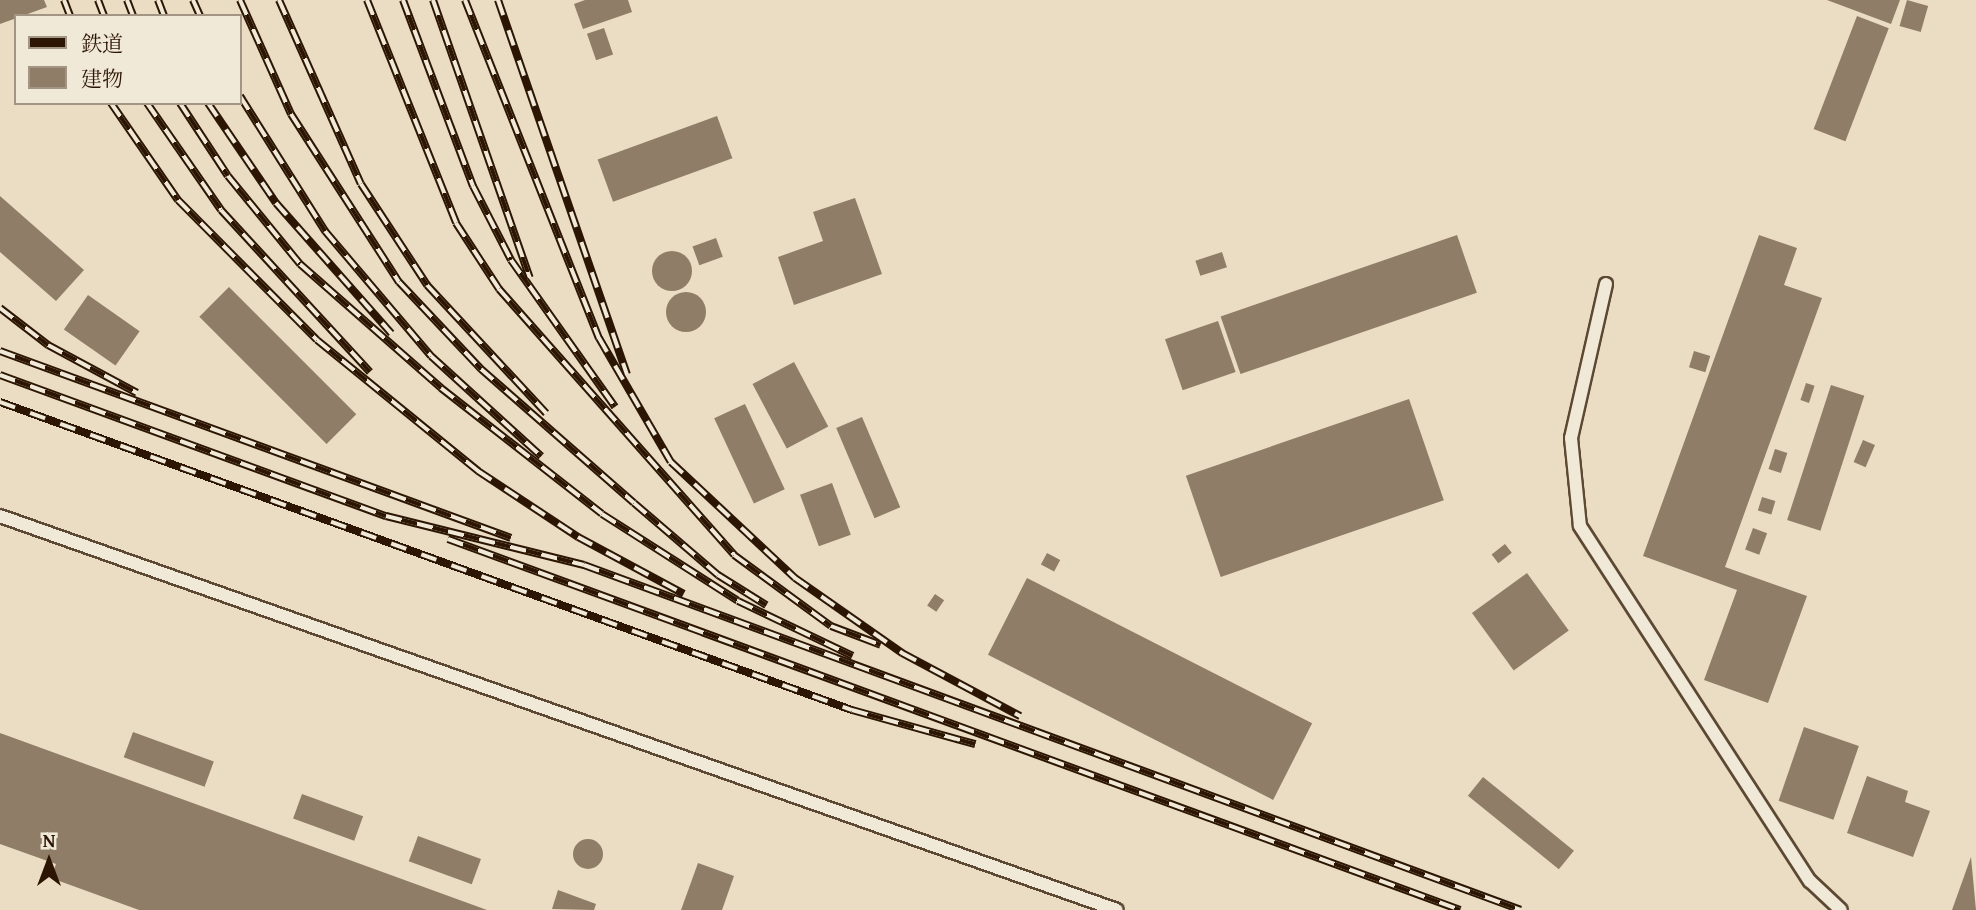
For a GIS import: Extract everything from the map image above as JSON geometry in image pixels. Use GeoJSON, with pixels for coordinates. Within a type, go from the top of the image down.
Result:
{"type":"FeatureCollection","features":[{"type":"Feature","properties":{"kind":"lane"},"geometry":{"type":"LineString","coordinates":[[1606,284],[1571,438],[1580,526],[1810,881],[1841,910]]}},
{"type":"Feature","properties":{"kind":"lane"},"geometry":{"type":"LineString","coordinates":[[0,516],[1117,910]]}},
{"type":"Feature","properties":{"kind":"building"},"geometry":{"type":"Polygon","coordinates":[[[0,0],[44,0],[47,7],[28,14],[14,14],[14,19],[0,24],[0,0]]]}},
{"type":"Feature","properties":{"kind":"building"},"geometry":{"type":"Polygon","coordinates":[[[585,0],[628,0],[632,12],[583,29],[574,4],[585,0]]]}},
{"type":"Feature","properties":{"kind":"building"},"geometry":{"type":"Polygon","coordinates":[[[1827,0],[1900,0],[1891,24],[1827,0]]]}},
{"type":"Feature","properties":{"kind":"building"},"geometry":{"type":"Polygon","coordinates":[[[1907,0],[1928,6],[1921,32],[1900,26],[1907,0]]]}},
{"type":"Feature","properties":{"kind":"building"},"geometry":{"type":"Polygon","coordinates":[[[1857,16],[1889,28],[1845,141],[1814,129],[1857,16]]]}},
{"type":"Feature","properties":{"kind":"building"},"geometry":{"type":"Polygon","coordinates":[[[604,28],[613,54],[596,60],[587,34],[604,28]]]}},
{"type":"Feature","properties":{"kind":"building"},"geometry":{"type":"Polygon","coordinates":[[[717,116],[732,158],[613,202],[598,159],[717,116]]]}},
{"type":"Feature","properties":{"kind":"building"},"geometry":{"type":"Polygon","coordinates":[[[0,196],[84,270],[56,301],[0,252],[0,196]]]}},
{"type":"Feature","properties":{"kind":"building"},"geometry":{"type":"Polygon","coordinates":[[[855,198],[882,274],[794,305],[778,257],[823,241],[813,212],[855,198]]]}},
{"type":"Feature","properties":{"kind":"building"},"geometry":{"type":"Polygon","coordinates":[[[1457,235],[1477,293],[1240,374],[1221,316],[1457,235]]]}},
{"type":"Feature","properties":{"kind":"building"},"geometry":{"type":"Polygon","coordinates":[[[1759,235],[1797,248],[1784,285],[1822,298],[1725,567],[1807,596],[1768,703],[1704,680],[1737,590],[1643,556],[1759,235]]]}},
{"type":"Feature","properties":{"kind":"building"},"geometry":{"type":"Polygon","coordinates":[[[716,238],[723,257],[699,265],[693,247],[716,238]]]}},
{"type":"Feature","properties":{"kind":"building"},"geometry":{"type":"Polygon","coordinates":[[[672,251],[680,252],[686,257],[691,263],[691,279],[686,285],[680,290],[672,291],[664,290],[658,285],[653,279],[652,271],[653,263],[658,257],[664,252],[672,251]]]}},
{"type":"Feature","properties":{"kind":"building"},"geometry":{"type":"Polygon","coordinates":[[[1222,252],[1227,267],[1200,276],[1195,261],[1222,252]]]}},
{"type":"Feature","properties":{"kind":"building"},"geometry":{"type":"Polygon","coordinates":[[[229,287],[356,414],[327,444],[199,317],[229,287]]]}},
{"type":"Feature","properties":{"kind":"building"},"geometry":{"type":"Polygon","coordinates":[[[686,292],[694,293],[700,298],[705,304],[705,320],[700,326],[694,331],[686,332],[678,331],[672,326],[667,320],[666,312],[667,304],[672,298],[678,293],[686,292]]]}},
{"type":"Feature","properties":{"kind":"building"},"geometry":{"type":"Polygon","coordinates":[[[88,295],[140,331],[116,366],[64,329],[88,295]]]}},
{"type":"Feature","properties":{"kind":"building"},"geometry":{"type":"Polygon","coordinates":[[[1218,321],[1236,372],[1183,390],[1165,339],[1218,321]]]}},
{"type":"Feature","properties":{"kind":"building"},"geometry":{"type":"Polygon","coordinates":[[[1694,351],[1710,356],[1705,372],[1689,367],[1694,351]]]}},
{"type":"Feature","properties":{"kind":"building"},"geometry":{"type":"Polygon","coordinates":[[[794,362],[828,426],[787,449],[753,384],[794,362]]]}},
{"type":"Feature","properties":{"kind":"building"},"geometry":{"type":"Polygon","coordinates":[[[1806,383],[1815,386],[1809,403],[1800,400],[1806,383]]]}},
{"type":"Feature","properties":{"kind":"building"},"geometry":{"type":"Polygon","coordinates":[[[1831,385],[1864,396],[1820,531],[1787,520],[1831,385]]]}},
{"type":"Feature","properties":{"kind":"building"},"geometry":{"type":"Polygon","coordinates":[[[1409,399],[1444,500],[1221,577],[1186,476],[1409,399]]]}},
{"type":"Feature","properties":{"kind":"building"},"geometry":{"type":"Polygon","coordinates":[[[745,404],[785,489],[754,504],[714,418],[745,404]]]}},
{"type":"Feature","properties":{"kind":"building"},"geometry":{"type":"Polygon","coordinates":[[[862,417],[900,507],[875,518],[836,428],[862,417]]]}},
{"type":"Feature","properties":{"kind":"building"},"geometry":{"type":"Polygon","coordinates":[[[1863,440],[1875,445],[1866,467],[1854,462],[1863,440]]]}},
{"type":"Feature","properties":{"kind":"building"},"geometry":{"type":"Polygon","coordinates":[[[1775,449],[1787,453],[1781,473],[1769,469],[1775,449]]]}},
{"type":"Feature","properties":{"kind":"building"},"geometry":{"type":"Polygon","coordinates":[[[832,483],[851,535],[819,546],[800,495],[832,483]]]}},
{"type":"Feature","properties":{"kind":"building"},"geometry":{"type":"Polygon","coordinates":[[[1762,497],[1775,501],[1771,514],[1758,510],[1762,497]]]}},
{"type":"Feature","properties":{"kind":"building"},"geometry":{"type":"Polygon","coordinates":[[[1753,528],[1767,533],[1759,555],[1745,550],[1753,528]]]}},
{"type":"Feature","properties":{"kind":"building"},"geometry":{"type":"Polygon","coordinates":[[[1505,544],[1512,553],[1498,563],[1492,554],[1505,544]]]}},
{"type":"Feature","properties":{"kind":"building"},"geometry":{"type":"Polygon","coordinates":[[[1047,553],[1060,560],[1054,572],[1041,564],[1047,553]]]}},
{"type":"Feature","properties":{"kind":"building"},"geometry":{"type":"Polygon","coordinates":[[[1527,573],[1569,630],[1514,670],[1472,613],[1527,573]]]}},
{"type":"Feature","properties":{"kind":"building"},"geometry":{"type":"Polygon","coordinates":[[[1027,578],[1312,723],[1273,800],[988,655],[1027,578]]]}},
{"type":"Feature","properties":{"kind":"building"},"geometry":{"type":"Polygon","coordinates":[[[935,594],[944,600],[936,612],[927,606],[935,594]]]}},
{"type":"Feature","properties":{"kind":"building"},"geometry":{"type":"Polygon","coordinates":[[[1804,727],[1859,746],[1833,820],[1779,801],[1804,727]]]}},
{"type":"Feature","properties":{"kind":"building"},"geometry":{"type":"Polygon","coordinates":[[[133,732],[214,761],[205,787],[124,757],[133,732]]]}},
{"type":"Feature","properties":{"kind":"building"},"geometry":{"type":"Polygon","coordinates":[[[0,733],[487,910],[139,910],[51,878],[56,864],[0,844],[0,733]]]}},
{"type":"Feature","properties":{"kind":"building"},"geometry":{"type":"Polygon","coordinates":[[[1867,776],[1908,791],[1905,802],[1930,811],[1913,857],[1847,833],[1867,776]]]}},
{"type":"Feature","properties":{"kind":"building"},"geometry":{"type":"Polygon","coordinates":[[[1483,777],[1574,851],[1559,869],[1468,796],[1483,777]]]}},
{"type":"Feature","properties":{"kind":"building"},"geometry":{"type":"Polygon","coordinates":[[[302,794],[363,816],[354,841],[293,818],[302,794]]]}},
{"type":"Feature","properties":{"kind":"building"},"geometry":{"type":"Polygon","coordinates":[[[418,836],[481,859],[472,884],[409,861],[418,836]]]}},
{"type":"Feature","properties":{"kind":"building"},"geometry":{"type":"Polygon","coordinates":[[[588,839],[594,840],[602,848],[602,860],[594,868],[588,869],[582,868],[574,860],[573,854],[574,848],[582,840],[588,839]]]}},
{"type":"Feature","properties":{"kind":"building"},"geometry":{"type":"Polygon","coordinates":[[[1971,857],[1976,910],[1952,910],[1971,857]]]}},
{"type":"Feature","properties":{"kind":"building"},"geometry":{"type":"Polygon","coordinates":[[[698,863],[734,876],[722,910],[681,910],[698,863]]]}},
{"type":"Feature","properties":{"kind":"building"},"geometry":{"type":"Polygon","coordinates":[[[558,890],[596,904],[594,910],[552,909],[558,890]]]}},
{"type":"Feature","properties":{"kind":"railway"},"geometry":{"type":"LineString","coordinates":[[64,0],[69,14]]}},
{"type":"Feature","properties":{"kind":"railway"},"geometry":{"type":"LineString","coordinates":[[98,0],[103,14]]}},
{"type":"Feature","properties":{"kind":"railway"},"geometry":{"type":"LineString","coordinates":[[127,0],[132,14]]}},
{"type":"Feature","properties":{"kind":"railway"},"geometry":{"type":"LineString","coordinates":[[158,0],[163,14]]}},
{"type":"Feature","properties":{"kind":"railway"},"geometry":{"type":"LineString","coordinates":[[193,0],[199,14]]}},
{"type":"Feature","properties":{"kind":"railway"},"geometry":{"type":"LineString","coordinates":[[240,0],[291,114],[399,282],[481,369],[718,575],[766,605]]}},
{"type":"Feature","properties":{"kind":"railway"},"geometry":{"type":"LineString","coordinates":[[279,0],[361,184],[427,285],[546,413]]}},
{"type":"Feature","properties":{"kind":"railway"},"geometry":{"type":"LineString","coordinates":[[367,0],[456,223],[499,289],[734,555],[831,626],[881,645]]}},
{"type":"Feature","properties":{"kind":"railway"},"geometry":{"type":"LineString","coordinates":[[403,0],[473,186],[511,260],[615,407]]}},
{"type":"Feature","properties":{"kind":"railway"},"geometry":{"type":"LineString","coordinates":[[433,0],[530,278]]}},
{"type":"Feature","properties":{"kind":"railway"},"geometry":{"type":"LineString","coordinates":[[465,0],[599,338],[671,462],[795,578],[902,653],[1020,716]]}},
{"type":"Feature","properties":{"kind":"railway"},"geometry":{"type":"LineString","coordinates":[[498,0],[627,374]]}},
{"type":"Feature","properties":{"kind":"railway"},"geometry":{"type":"LineString","coordinates":[[242,99],[325,231],[431,356],[541,456]]}},
{"type":"Feature","properties":{"kind":"railway"},"geometry":{"type":"LineString","coordinates":[[112,105],[178,200],[317,340],[478,471],[578,537],[684,594]]}},
{"type":"Feature","properties":{"kind":"railway"},"geometry":{"type":"LineString","coordinates":[[148,105],[221,210],[370,372]]}},
{"type":"Feature","properties":{"kind":"railway"},"geometry":{"type":"LineString","coordinates":[[181,105],[228,176],[300,264],[441,388],[602,514],[738,601],[853,656]]}},
{"type":"Feature","properties":{"kind":"railway"},"geometry":{"type":"LineString","coordinates":[[209,105],[276,203],[391,333]]}},
{"type":"Feature","properties":{"kind":"railway"},"geometry":{"type":"LineString","coordinates":[[0,308],[48,345],[137,393]]}},
{"type":"Feature","properties":{"kind":"railway"},"geometry":{"type":"LineString","coordinates":[[0,351],[511,538]]}},
{"type":"Feature","properties":{"kind":"railway"},"geometry":{"type":"LineString","coordinates":[[0,375],[386,516],[584,565],[1521,910]]}},
{"type":"Feature","properties":{"kind":"railway"},"geometry":{"type":"LineString","coordinates":[[0,402],[852,710],[975,744]]}},
{"type":"Feature","properties":{"kind":"railway"},"geometry":{"type":"LineString","coordinates":[[448,539],[1460,910]]}}]}
